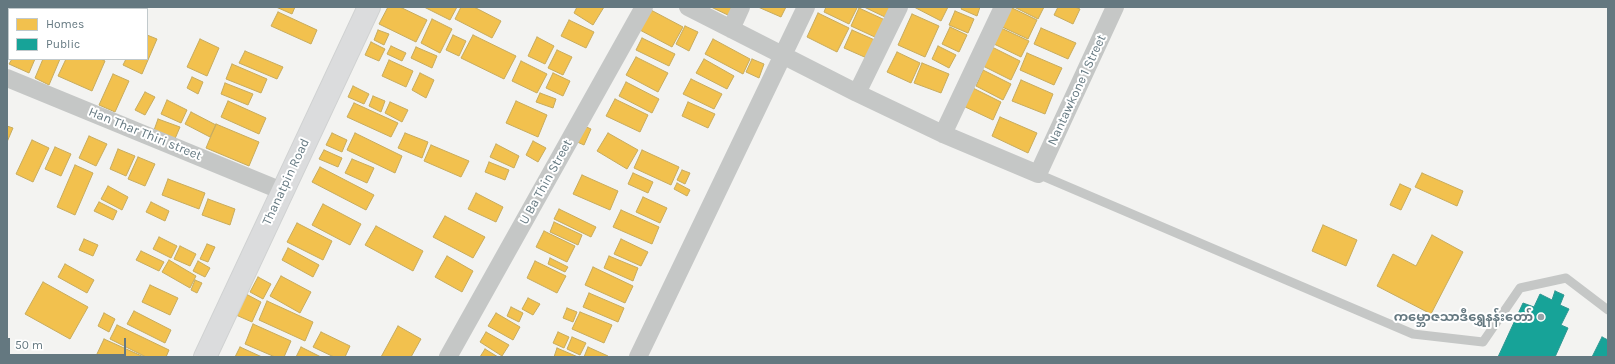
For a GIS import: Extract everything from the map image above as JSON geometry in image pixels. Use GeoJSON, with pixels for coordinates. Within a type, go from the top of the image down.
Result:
{"type":"FeatureCollection","features":[{"type":"Feature","properties":{"kind":"main road","name":"Thanatpin Road"},"geometry":{"type":"LineString","coordinates":[[205,357],[369,7]]}},
{"type":"Feature","properties":{"kind":"street","name":"U Ba Thin Street"},"geometry":{"type":"LineString","coordinates":[[448,357],[644,7]]}},
{"type":"Feature","properties":{"kind":"street"},"geometry":{"type":"LineString","coordinates":[[688,7],[857,93],[943,134],[1038,174]]}},
{"type":"Feature","properties":{"kind":"street"},"geometry":{"type":"LineString","coordinates":[[731,29],[741,7]]}},
{"type":"Feature","properties":{"kind":"street"},"geometry":{"type":"LineString","coordinates":[[638,357],[806,7]]}},
{"type":"Feature","properties":{"kind":"street"},"geometry":{"type":"LineString","coordinates":[[857,93],[899,7]]}},
{"type":"Feature","properties":{"kind":"street"},"geometry":{"type":"LineString","coordinates":[[943,134],[1003,7]]}},
{"type":"Feature","properties":{"kind":"street","name":"Nantawkone 1 Street"},"geometry":{"type":"LineString","coordinates":[[1038,174],[1115,7]]}},
{"type":"Feature","properties":{"kind":"street","name":"Han Thar Thiri street"},"geometry":{"type":"LineString","coordinates":[[7,78],[282,190]]}},
{"type":"Feature","properties":{"kind":"lane"},"geometry":{"type":"LineString","coordinates":[[1038,174],[1413,334],[1484,342],[1520,288],[1566,278],[1607,306]]}},
{"type":"Feature","properties":{"kind":"building: Homes"},"geometry":{"type":"Polygon","coordinates":[[[276,7],[295,7],[292,14],[276,7]]]}},
{"type":"Feature","properties":{"kind":"building: Homes"},"geometry":{"type":"Polygon","coordinates":[[[388,7],[400,7],[427,20],[416,42],[379,24],[388,7]]]}},
{"type":"Feature","properties":{"kind":"building: Homes"},"geometry":{"type":"Polygon","coordinates":[[[424,7],[457,7],[450,20],[424,7]]]}},
{"type":"Feature","properties":{"kind":"building: Homes"},"geometry":{"type":"Polygon","coordinates":[[[461,7],[474,7],[501,21],[492,38],[455,19],[461,7]]]}},
{"type":"Feature","properties":{"kind":"building: Homes"},"geometry":{"type":"Polygon","coordinates":[[[577,7],[604,7],[593,25],[574,13],[577,7]]]}},
{"type":"Feature","properties":{"kind":"building: Homes"},"geometry":{"type":"Polygon","coordinates":[[[711,7],[735,7],[730,16],[711,7]]]}},
{"type":"Feature","properties":{"kind":"building: Homes"},"geometry":{"type":"Polygon","coordinates":[[[758,7],[786,7],[781,17],[758,7]]]}},
{"type":"Feature","properties":{"kind":"building: Homes"},"geometry":{"type":"Polygon","coordinates":[[[826,7],[857,8],[849,24],[824,12],[826,7]]]}},
{"type":"Feature","properties":{"kind":"building: Homes"},"geometry":{"type":"Polygon","coordinates":[[[864,7],[890,7],[885,17],[864,7]]]}},
{"type":"Feature","properties":{"kind":"building: Homes"},"geometry":{"type":"Polygon","coordinates":[[[914,7],[948,7],[941,21],[914,7]]]}},
{"type":"Feature","properties":{"kind":"building: Homes"},"geometry":{"type":"Polygon","coordinates":[[[962,7],[980,7],[977,16],[961,9],[962,7]]]}},
{"type":"Feature","properties":{"kind":"building: Homes"},"geometry":{"type":"Polygon","coordinates":[[[1010,7],[1037,20],[1028,39],[998,25],[1010,7]]]}},
{"type":"Feature","properties":{"kind":"building: Homes"},"geometry":{"type":"Polygon","coordinates":[[[1014,7],[1044,7],[1038,19],[1014,7]]]}},
{"type":"Feature","properties":{"kind":"building: Homes"},"geometry":{"type":"Polygon","coordinates":[[[1058,7],[1075,7],[1080,9],[1073,24],[1054,15],[1058,7]]]}},
{"type":"Feature","properties":{"kind":"building: Homes"},"geometry":{"type":"Polygon","coordinates":[[[859,8],[885,20],[877,38],[851,26],[859,8]]]}},
{"type":"Feature","properties":{"kind":"building: Homes"},"geometry":{"type":"Polygon","coordinates":[[[649,9],[683,27],[672,47],[638,29],[649,9]]]}},
{"type":"Feature","properties":{"kind":"building: Homes"},"geometry":{"type":"Polygon","coordinates":[[[955,11],[974,19],[968,33],[949,25],[955,11]]]}},
{"type":"Feature","properties":{"kind":"building: Homes"},"geometry":{"type":"Polygon","coordinates":[[[278,12],[317,30],[311,44],[271,26],[278,12]]]}},
{"type":"Feature","properties":{"kind":"building: Homes"},"geometry":{"type":"Polygon","coordinates":[[[818,13],[849,28],[837,52],[807,37],[818,13]]]}},
{"type":"Feature","properties":{"kind":"building: Homes"},"geometry":{"type":"Polygon","coordinates":[[[912,14],[939,26],[925,57],[898,45],[912,14]]]}},
{"type":"Feature","properties":{"kind":"building: Homes"},"geometry":{"type":"Polygon","coordinates":[[[432,19],[452,29],[440,53],[421,43],[432,19]]]}},
{"type":"Feature","properties":{"kind":"building: Homes"},"geometry":{"type":"Polygon","coordinates":[[[569,20],[594,32],[586,48],[561,36],[569,20]]]}},
{"type":"Feature","properties":{"kind":"building: Homes"},"geometry":{"type":"Polygon","coordinates":[[[685,26],[698,32],[689,51],[676,44],[685,26]]]}},
{"type":"Feature","properties":{"kind":"building: Homes"},"geometry":{"type":"Polygon","coordinates":[[[950,27],[967,35],[959,52],[942,44],[950,27]]]}},
{"type":"Feature","properties":{"kind":"building: Homes"},"geometry":{"type":"Polygon","coordinates":[[[1001,28],[1029,41],[1021,57],[994,44],[1001,28]]]}},
{"type":"Feature","properties":{"kind":"building: Homes"},"geometry":{"type":"Polygon","coordinates":[[[1041,28],[1076,43],[1068,59],[1034,44],[1041,28]]]}},
{"type":"Feature","properties":{"kind":"building: Homes"},"geometry":{"type":"Polygon","coordinates":[[[378,30],[389,34],[384,45],[374,40],[378,30]]]}},
{"type":"Feature","properties":{"kind":"building: Homes"},"geometry":{"type":"Polygon","coordinates":[[[852,30],[877,41],[869,59],[844,48],[852,30]]]}},
{"type":"Feature","properties":{"kind":"building: Homes"},"geometry":{"type":"Polygon","coordinates":[[[148,35],[157,39],[148,60],[148,35]]]}},
{"type":"Feature","properties":{"kind":"building: Homes"},"geometry":{"type":"Polygon","coordinates":[[[453,35],[466,41],[459,56],[446,50],[453,35]]]}},
{"type":"Feature","properties":{"kind":"building: Homes"},"geometry":{"type":"Polygon","coordinates":[[[473,35],[516,56],[504,79],[461,58],[473,35]]]}},
{"type":"Feature","properties":{"kind":"building: Homes"},"geometry":{"type":"Polygon","coordinates":[[[537,37],[554,46],[545,64],[528,56],[537,37]]]}},
{"type":"Feature","properties":{"kind":"building: Homes"},"geometry":{"type":"Polygon","coordinates":[[[642,38],[675,54],[669,66],[636,50],[642,38]]]}},
{"type":"Feature","properties":{"kind":"building: Homes"},"geometry":{"type":"Polygon","coordinates":[[[200,39],[219,48],[207,76],[187,67],[200,39]]]}},
{"type":"Feature","properties":{"kind":"building: Homes"},"geometry":{"type":"Polygon","coordinates":[[[713,39],[750,59],[743,74],[705,54],[713,39]]]}},
{"type":"Feature","properties":{"kind":"building: Homes"},"geometry":{"type":"Polygon","coordinates":[[[371,42],[385,49],[379,61],[365,55],[371,42]]]}},
{"type":"Feature","properties":{"kind":"building: Homes"},"geometry":{"type":"Polygon","coordinates":[[[391,46],[406,53],[402,61],[387,54],[391,46]]]}},
{"type":"Feature","properties":{"kind":"building: Homes"},"geometry":{"type":"Polygon","coordinates":[[[938,46],[956,55],[949,68],[932,59],[938,46]]]}},
{"type":"Feature","properties":{"kind":"building: Homes"},"geometry":{"type":"Polygon","coordinates":[[[416,47],[437,56],[432,68],[411,58],[416,47]]]}},
{"type":"Feature","properties":{"kind":"building: Homes"},"geometry":{"type":"Polygon","coordinates":[[[992,47],[1020,61],[1011,80],[983,66],[992,47]]]}},
{"type":"Feature","properties":{"kind":"building: Homes"},"geometry":{"type":"Polygon","coordinates":[[[557,50],[572,57],[563,75],[548,68],[557,50]]]}},
{"type":"Feature","properties":{"kind":"building: Homes"},"geometry":{"type":"Polygon","coordinates":[[[245,51],[283,67],[277,79],[239,63],[245,51]]]}},
{"type":"Feature","properties":{"kind":"building: Homes"},"geometry":{"type":"Polygon","coordinates":[[[897,52],[920,63],[911,83],[887,72],[897,52]]]}},
{"type":"Feature","properties":{"kind":"building: Homes"},"geometry":{"type":"Polygon","coordinates":[[[1027,53],[1062,68],[1054,85],[1020,70],[1027,53]]]}},
{"type":"Feature","properties":{"kind":"building: Homes"},"geometry":{"type":"Polygon","coordinates":[[[636,57],[668,73],[658,92],[626,75],[636,57]]]}},
{"type":"Feature","properties":{"kind":"building: Homes"},"geometry":{"type":"Polygon","coordinates":[[[704,59],[734,76],[727,89],[696,73],[704,59]]]}},
{"type":"Feature","properties":{"kind":"building: Homes"},"geometry":{"type":"Polygon","coordinates":[[[752,59],[764,64],[759,78],[746,72],[752,59]]]}},
{"type":"Feature","properties":{"kind":"building: Homes"},"geometry":{"type":"Polygon","coordinates":[[[11,60],[35,60],[29,73],[9,64],[11,60]]]}},
{"type":"Feature","properties":{"kind":"building: Homes"},"geometry":{"type":"Polygon","coordinates":[[[43,60],[60,60],[49,85],[35,78],[43,60]]]}},
{"type":"Feature","properties":{"kind":"building: Homes"},"geometry":{"type":"Polygon","coordinates":[[[66,60],[105,61],[92,91],[58,76],[66,60]]]}},
{"type":"Feature","properties":{"kind":"building: Homes"},"geometry":{"type":"Polygon","coordinates":[[[126,60],[148,60],[142,74],[123,65],[126,60]]]}},
{"type":"Feature","properties":{"kind":"building: Homes"},"geometry":{"type":"Polygon","coordinates":[[[389,60],[413,71],[406,87],[382,76],[389,60]]]}},
{"type":"Feature","properties":{"kind":"building: Homes"},"geometry":{"type":"Polygon","coordinates":[[[521,61],[547,74],[537,93],[512,81],[521,61]]]}},
{"type":"Feature","properties":{"kind":"building: Homes"},"geometry":{"type":"Polygon","coordinates":[[[922,63],[949,74],[941,93],[914,83],[922,63]]]}},
{"type":"Feature","properties":{"kind":"building: Homes"},"geometry":{"type":"Polygon","coordinates":[[[232,64],[267,79],[261,93],[226,79],[232,64]]]}},
{"type":"Feature","properties":{"kind":"building: Homes"},"geometry":{"type":"Polygon","coordinates":[[[983,70],[1011,84],[1003,100],[976,86],[983,70]]]}},
{"type":"Feature","properties":{"kind":"building: Homes"},"geometry":{"type":"Polygon","coordinates":[[[420,73],[434,80],[426,98],[412,90],[420,73]]]}},
{"type":"Feature","properties":{"kind":"building: Homes"},"geometry":{"type":"Polygon","coordinates":[[[553,73],[570,81],[563,96],[546,88],[553,73]]]}},
{"type":"Feature","properties":{"kind":"building: Homes"},"geometry":{"type":"Polygon","coordinates":[[[113,74],[129,81],[115,112],[99,105],[113,74]]]}},
{"type":"Feature","properties":{"kind":"building: Homes"},"geometry":{"type":"Polygon","coordinates":[[[192,77],[203,82],[198,94],[187,88],[192,77]]]}},
{"type":"Feature","properties":{"kind":"building: Homes"},"geometry":{"type":"Polygon","coordinates":[[[691,79],[722,94],[714,109],[683,94],[691,79]]]}},
{"type":"Feature","properties":{"kind":"building: Homes"},"geometry":{"type":"Polygon","coordinates":[[[1021,80],[1053,94],[1045,114],[1012,101],[1021,80]]]}},
{"type":"Feature","properties":{"kind":"building: Homes"},"geometry":{"type":"Polygon","coordinates":[[[626,82],[659,99],[652,113],[619,96],[626,82]]]}},
{"type":"Feature","properties":{"kind":"building: Homes"},"geometry":{"type":"Polygon","coordinates":[[[225,83],[253,94],[248,105],[221,94],[225,83]]]}},
{"type":"Feature","properties":{"kind":"building: Homes"},"geometry":{"type":"Polygon","coordinates":[[[353,86],[369,94],[364,104],[348,97],[353,86]]]}},
{"type":"Feature","properties":{"kind":"building: Homes"},"geometry":{"type":"Polygon","coordinates":[[[969,86],[1001,102],[993,120],[961,105],[969,86]]]}},
{"type":"Feature","properties":{"kind":"building: Homes"},"geometry":{"type":"Polygon","coordinates":[[[145,92],[155,97],[145,115],[135,110],[145,92]]]}},
{"type":"Feature","properties":{"kind":"building: Homes"},"geometry":{"type":"Polygon","coordinates":[[[540,93],[556,99],[553,108],[536,102],[540,93]]]}},
{"type":"Feature","properties":{"kind":"building: Homes"},"geometry":{"type":"Polygon","coordinates":[[[373,96],[385,101],[381,112],[369,106],[373,96]]]}},
{"type":"Feature","properties":{"kind":"building: Homes"},"geometry":{"type":"Polygon","coordinates":[[[615,99],[648,115],[640,132],[606,116],[615,99]]]}},
{"type":"Feature","properties":{"kind":"building: Homes"},"geometry":{"type":"Polygon","coordinates":[[[167,100],[187,110],[181,123],[161,114],[167,100]]]}},
{"type":"Feature","properties":{"kind":"building: Homes"},"geometry":{"type":"Polygon","coordinates":[[[228,101],[266,118],[259,134],[221,117],[228,101]]]}},
{"type":"Feature","properties":{"kind":"building: Homes"},"geometry":{"type":"Polygon","coordinates":[[[516,101],[547,115],[538,137],[506,123],[516,101]]]}},
{"type":"Feature","properties":{"kind":"building: Homes"},"geometry":{"type":"Polygon","coordinates":[[[390,102],[408,110],[402,122],[385,113],[390,102]]]}},
{"type":"Feature","properties":{"kind":"building: Homes"},"geometry":{"type":"Polygon","coordinates":[[[688,102],[715,114],[708,128],[682,116],[688,102]]]}},
{"type":"Feature","properties":{"kind":"building: Homes"},"geometry":{"type":"Polygon","coordinates":[[[354,103],[398,123],[391,137],[347,117],[354,103]]]}},
{"type":"Feature","properties":{"kind":"building: Homes"},"geometry":{"type":"Polygon","coordinates":[[[191,112],[216,125],[210,137],[185,124],[191,112]]]}},
{"type":"Feature","properties":{"kind":"building: Homes"},"geometry":{"type":"Polygon","coordinates":[[[1000,117],[1037,133],[1028,153],[992,136],[1000,117]]]}},
{"type":"Feature","properties":{"kind":"building: Homes"},"geometry":{"type":"Polygon","coordinates":[[[158,119],[180,127],[174,141],[153,133],[158,119]]]}},
{"type":"Feature","properties":{"kind":"building: Homes"},"geometry":{"type":"Polygon","coordinates":[[[216,124],[259,142],[249,166],[206,148],[216,124]]]}},
{"type":"Feature","properties":{"kind":"building: Homes"},"geometry":{"type":"Polygon","coordinates":[[[582,125],[591,129],[584,145],[575,141],[582,125]]]}},
{"type":"Feature","properties":{"kind":"building: Homes"},"geometry":{"type":"Polygon","coordinates":[[[7,126],[13,128],[7,142],[7,126]]]}},
{"type":"Feature","properties":{"kind":"building: Homes"},"geometry":{"type":"Polygon","coordinates":[[[332,133],[347,140],[342,152],[326,145],[332,133]]]}},
{"type":"Feature","properties":{"kind":"building: Homes"},"geometry":{"type":"Polygon","coordinates":[[[355,133],[402,156],[395,173],[347,150],[355,133]]]}},
{"type":"Feature","properties":{"kind":"building: Homes"},"geometry":{"type":"Polygon","coordinates":[[[405,133],[428,142],[422,158],[398,148],[405,133]]]}},
{"type":"Feature","properties":{"kind":"building: Homes"},"geometry":{"type":"Polygon","coordinates":[[[608,133],[638,150],[627,169],[597,151],[608,133]]]}},
{"type":"Feature","properties":{"kind":"building: Homes"},"geometry":{"type":"Polygon","coordinates":[[[89,136],[107,144],[96,166],[79,158],[89,136]]]}},
{"type":"Feature","properties":{"kind":"building: Homes"},"geometry":{"type":"Polygon","coordinates":[[[32,140],[49,148],[33,182],[16,174],[32,140]]]}},
{"type":"Feature","properties":{"kind":"building: Homes"},"geometry":{"type":"Polygon","coordinates":[[[533,141],[546,148],[538,162],[526,155],[533,141]]]}},
{"type":"Feature","properties":{"kind":"building: Homes"},"geometry":{"type":"Polygon","coordinates":[[[496,144],[519,156],[514,168],[490,157],[496,144]]]}},
{"type":"Feature","properties":{"kind":"building: Homes"},"geometry":{"type":"Polygon","coordinates":[[[431,145],[469,161],[461,177],[424,161],[431,145]]]}},
{"type":"Feature","properties":{"kind":"building: Homes"},"geometry":{"type":"Polygon","coordinates":[[[55,147],[71,154],[61,176],[45,169],[55,147]]]}},
{"type":"Feature","properties":{"kind":"building: Homes"},"geometry":{"type":"Polygon","coordinates":[[[118,149],[135,156],[126,176],[110,169],[118,149]]]}},
{"type":"Feature","properties":{"kind":"building: Homes"},"geometry":{"type":"Polygon","coordinates":[[[324,150],[342,158],[338,167],[319,159],[324,150]]]}},
{"type":"Feature","properties":{"kind":"building: Homes"},"geometry":{"type":"Polygon","coordinates":[[[642,150],[679,167],[671,185],[634,168],[642,150]]]}},
{"type":"Feature","properties":{"kind":"building: Homes"},"geometry":{"type":"Polygon","coordinates":[[[138,157],[155,164],[145,186],[128,179],[138,157]]]}},
{"type":"Feature","properties":{"kind":"building: Homes"},"geometry":{"type":"Polygon","coordinates":[[[352,159],[374,168],[367,183],[345,173],[352,159]]]}},
{"type":"Feature","properties":{"kind":"building: Homes"},"geometry":{"type":"Polygon","coordinates":[[[489,162],[509,170],[505,180],[485,172],[489,162]]]}},
{"type":"Feature","properties":{"kind":"building: Homes"},"geometry":{"type":"Polygon","coordinates":[[[75,165],[93,173],[75,215],[57,207],[75,165]]]}},
{"type":"Feature","properties":{"kind":"building: Homes"},"geometry":{"type":"Polygon","coordinates":[[[320,167],[374,195],[366,210],[312,182],[320,167]]]}},
{"type":"Feature","properties":{"kind":"building: Homes"},"geometry":{"type":"Polygon","coordinates":[[[682,170],[690,173],[685,184],[677,180],[682,170]]]}},
{"type":"Feature","properties":{"kind":"building: Homes"},"geometry":{"type":"Polygon","coordinates":[[[633,173],[653,182],[648,193],[628,184],[633,173]]]}},
{"type":"Feature","properties":{"kind":"building: Homes"},"geometry":{"type":"Polygon","coordinates":[[[1422,173],[1463,191],[1457,206],[1415,187],[1422,173]]]}},
{"type":"Feature","properties":{"kind":"building: Homes"},"geometry":{"type":"Polygon","coordinates":[[[582,175],[618,191],[610,210],[573,194],[582,175]]]}},
{"type":"Feature","properties":{"kind":"building: Homes"},"geometry":{"type":"Polygon","coordinates":[[[168,179],[205,193],[199,209],[162,195],[168,179]]]}},
{"type":"Feature","properties":{"kind":"building: Homes"},"geometry":{"type":"Polygon","coordinates":[[[677,183],[690,190],[687,196],[674,189],[677,183]]]}},
{"type":"Feature","properties":{"kind":"building: Homes"},"geometry":{"type":"Polygon","coordinates":[[[1400,184],[1411,189],[1401,210],[1390,205],[1400,184]]]}},
{"type":"Feature","properties":{"kind":"building: Homes"},"geometry":{"type":"Polygon","coordinates":[[[108,186],[128,197],[122,210],[101,199],[108,186]]]}},
{"type":"Feature","properties":{"kind":"building: Homes"},"geometry":{"type":"Polygon","coordinates":[[[476,193],[503,207],[496,222],[468,209],[476,193]]]}},
{"type":"Feature","properties":{"kind":"building: Homes"},"geometry":{"type":"Polygon","coordinates":[[[643,197],[667,208],[660,223],[636,212],[643,197]]]}},
{"type":"Feature","properties":{"kind":"building: Homes"},"geometry":{"type":"Polygon","coordinates":[[[208,199],[235,209],[230,225],[202,215],[208,199]]]}},
{"type":"Feature","properties":{"kind":"building: Homes"},"geometry":{"type":"Polygon","coordinates":[[[99,202],[117,211],[113,220],[94,211],[99,202]]]}},
{"type":"Feature","properties":{"kind":"building: Homes"},"geometry":{"type":"Polygon","coordinates":[[[151,202],[169,211],[165,221],[146,212],[151,202]]]}},
{"type":"Feature","properties":{"kind":"building: Homes"},"geometry":{"type":"Polygon","coordinates":[[[323,204],[361,224],[350,245],[312,225],[323,204]]]}},
{"type":"Feature","properties":{"kind":"building: Homes"},"geometry":{"type":"Polygon","coordinates":[[[559,209],[596,227],[591,237],[554,219],[559,209]]]}},
{"type":"Feature","properties":{"kind":"building: Homes"},"geometry":{"type":"Polygon","coordinates":[[[621,210],[659,227],[652,244],[613,227],[621,210]]]}},
{"type":"Feature","properties":{"kind":"building: Homes"},"geometry":{"type":"Polygon","coordinates":[[[445,216],[485,237],[473,258],[433,237],[445,216]]]}},
{"type":"Feature","properties":{"kind":"building: Homes"},"geometry":{"type":"Polygon","coordinates":[[[554,222],[582,235],[578,245],[550,232],[554,222]]]}},
{"type":"Feature","properties":{"kind":"building: Homes"},"geometry":{"type":"Polygon","coordinates":[[[297,223],[332,241],[323,260],[287,242],[297,223]]]}},
{"type":"Feature","properties":{"kind":"building: Homes"},"geometry":{"type":"Polygon","coordinates":[[[1323,225],[1357,240],[1346,266],[1312,251],[1323,225]]]}},
{"type":"Feature","properties":{"kind":"building: Homes"},"geometry":{"type":"Polygon","coordinates":[[[376,226],[423,251],[413,271],[365,245],[376,226]]]}},
{"type":"Feature","properties":{"kind":"building: Homes"},"geometry":{"type":"Polygon","coordinates":[[[544,231],[575,246],[567,262],[536,247],[544,231]]]}},
{"type":"Feature","properties":{"kind":"building: Homes"},"geometry":{"type":"Polygon","coordinates":[[[1432,235],[1463,252],[1431,314],[1377,286],[1393,254],[1416,266],[1432,235]]]}},
{"type":"Feature","properties":{"kind":"building: Homes"},"geometry":{"type":"Polygon","coordinates":[[[159,237],[177,246],[171,258],[153,249],[159,237]]]}},
{"type":"Feature","properties":{"kind":"building: Homes"},"geometry":{"type":"Polygon","coordinates":[[[84,239],[98,245],[93,256],[79,250],[84,239]]]}},
{"type":"Feature","properties":{"kind":"building: Homes"},"geometry":{"type":"Polygon","coordinates":[[[621,239],[648,252],[641,266],[614,254],[621,239]]]}},
{"type":"Feature","properties":{"kind":"building: Homes"},"geometry":{"type":"Polygon","coordinates":[[[207,244],[215,247],[208,262],[200,259],[207,244]]]}},
{"type":"Feature","properties":{"kind":"building: Homes"},"geometry":{"type":"Polygon","coordinates":[[[180,246],[196,254],[190,266],[174,259],[180,246]]]}},
{"type":"Feature","properties":{"kind":"building: Homes"},"geometry":{"type":"Polygon","coordinates":[[[288,248],[319,265],[313,277],[282,260],[288,248]]]}},
{"type":"Feature","properties":{"kind":"building: Homes"},"geometry":{"type":"Polygon","coordinates":[[[141,251],[164,262],[159,271],[136,260],[141,251]]]}},
{"type":"Feature","properties":{"kind":"building: Homes"},"geometry":{"type":"Polygon","coordinates":[[[447,256],[473,271],[462,292],[435,277],[447,256]]]}},
{"type":"Feature","properties":{"kind":"building: Homes"},"geometry":{"type":"Polygon","coordinates":[[[609,256],[638,268],[633,281],[604,268],[609,256]]]}},
{"type":"Feature","properties":{"kind":"building: Homes"},"geometry":{"type":"Polygon","coordinates":[[[550,258],[568,267],[565,272],[548,264],[550,258]]]}},
{"type":"Feature","properties":{"kind":"building: Homes"},"geometry":{"type":"Polygon","coordinates":[[[169,260],[196,276],[190,288],[162,272],[169,260]]]}},
{"type":"Feature","properties":{"kind":"building: Homes"},"geometry":{"type":"Polygon","coordinates":[[[198,261],[210,268],[205,277],[193,271],[198,261]]]}},
{"type":"Feature","properties":{"kind":"building: Homes"},"geometry":{"type":"Polygon","coordinates":[[[535,261],[566,276],[557,293],[527,278],[535,261]]]}},
{"type":"Feature","properties":{"kind":"building: Homes"},"geometry":{"type":"Polygon","coordinates":[[[65,264],[94,280],[87,293],[58,277],[65,264]]]}},
{"type":"Feature","properties":{"kind":"building: Homes"},"geometry":{"type":"Polygon","coordinates":[[[593,267],[633,286],[625,303],[585,285],[593,267]]]}},
{"type":"Feature","properties":{"kind":"building: Homes"},"geometry":{"type":"Polygon","coordinates":[[[281,276],[311,292],[300,313],[270,296],[281,276]]]}},
{"type":"Feature","properties":{"kind":"building: Homes"},"geometry":{"type":"Polygon","coordinates":[[[258,277],[271,284],[263,299],[250,292],[258,277]]]}},
{"type":"Feature","properties":{"kind":"building: Homes"},"geometry":{"type":"Polygon","coordinates":[[[195,280],[202,283],[197,293],[191,290],[195,280]]]}},
{"type":"Feature","properties":{"kind":"building: Homes"},"geometry":{"type":"Polygon","coordinates":[[[43,282],[88,307],[70,339],[25,314],[43,282]]]}},
{"type":"Feature","properties":{"kind":"building: Homes"},"geometry":{"type":"Polygon","coordinates":[[[150,285],[178,298],[170,315],[142,302],[150,285]]]}},
{"type":"Feature","properties":{"kind":"building: Homes"},"geometry":{"type":"Polygon","coordinates":[[[589,293],[624,308],[618,322],[583,307],[589,293]]]}},
{"type":"Feature","properties":{"kind":"building: Homes"},"geometry":{"type":"Polygon","coordinates":[[[246,294],[261,302],[252,322],[236,315],[246,294]]]}},
{"type":"Feature","properties":{"kind":"building: Homes"},"geometry":{"type":"Polygon","coordinates":[[[528,298],[540,304],[533,315],[522,309],[528,298]]]}},
{"type":"Feature","properties":{"kind":"building: Homes"},"geometry":{"type":"Polygon","coordinates":[[[267,301],[313,322],[305,341],[259,320],[267,301]]]}},
{"type":"Feature","properties":{"kind":"building: Homes"},"geometry":{"type":"Polygon","coordinates":[[[511,307],[523,313],[519,322],[507,316],[511,307]]]}},
{"type":"Feature","properties":{"kind":"building: Homes"},"geometry":{"type":"Polygon","coordinates":[[[567,308],[577,312],[573,322],[563,318],[567,308]]]}},
{"type":"Feature","properties":{"kind":"building: Homes"},"geometry":{"type":"Polygon","coordinates":[[[134,311],[171,330],[165,343],[127,324],[134,311]]]}},
{"type":"Feature","properties":{"kind":"building: Homes"},"geometry":{"type":"Polygon","coordinates":[[[580,312],[612,325],[604,343],[572,329],[580,312]]]}},
{"type":"Feature","properties":{"kind":"building: Homes"},"geometry":{"type":"Polygon","coordinates":[[[104,313],[115,319],[109,332],[98,326],[104,313]]]}},
{"type":"Feature","properties":{"kind":"building: Homes"},"geometry":{"type":"Polygon","coordinates":[[[496,313],[520,327],[513,340],[488,326],[496,313]]]}},
{"type":"Feature","properties":{"kind":"building: Homes"},"geometry":{"type":"Polygon","coordinates":[[[253,324],[291,341],[284,357],[275,357],[245,344],[253,324]]]}},
{"type":"Feature","properties":{"kind":"building: Homes"},"geometry":{"type":"Polygon","coordinates":[[[117,325],[169,350],[166,357],[146,357],[110,339],[117,325]]]}},
{"type":"Feature","properties":{"kind":"building: Homes"},"geometry":{"type":"Polygon","coordinates":[[[398,326],[421,339],[411,357],[381,357],[398,326]]]}},
{"type":"Feature","properties":{"kind":"building: Homes"},"geometry":{"type":"Polygon","coordinates":[[[321,332],[350,346],[345,357],[334,357],[313,347],[321,332]]]}},
{"type":"Feature","properties":{"kind":"building: Homes"},"geometry":{"type":"Polygon","coordinates":[[[486,332],[509,345],[502,356],[480,342],[486,332]]]}},
{"type":"Feature","properties":{"kind":"building: Homes"},"geometry":{"type":"Polygon","coordinates":[[[558,332],[569,337],[564,348],[553,343],[558,332]]]}},
{"type":"Feature","properties":{"kind":"building: Homes"},"geometry":{"type":"Polygon","coordinates":[[[572,337],[586,343],[580,355],[567,349],[572,337]]]}},
{"type":"Feature","properties":{"kind":"building: Homes"},"geometry":{"type":"Polygon","coordinates":[[[104,339],[144,357],[98,357],[96,356],[104,339]]]}},
{"type":"Feature","properties":{"kind":"building: Homes"},"geometry":{"type":"Polygon","coordinates":[[[240,347],[262,357],[235,357],[240,347]]]}},
{"type":"Feature","properties":{"kind":"building: Homes"},"geometry":{"type":"Polygon","coordinates":[[[301,347],[321,357],[296,357],[301,347]]]}},
{"type":"Feature","properties":{"kind":"building: Homes"},"geometry":{"type":"Polygon","coordinates":[[[588,347],[608,356],[608,357],[584,357],[588,347]]]}},
{"type":"Feature","properties":{"kind":"building: Homes"},"geometry":{"type":"Polygon","coordinates":[[[557,348],[578,357],[554,357],[557,348]]]}},
{"type":"Feature","properties":{"kind":"building: Homes"},"geometry":{"type":"Polygon","coordinates":[[[485,349],[498,357],[480,357],[485,349]]]}},
{"type":"Feature","properties":{"kind":"building: Public","name":"ကမ္ဘောဇသာဒီရွှေနန်းတော်"},"geometry":{"type":"Polygon","coordinates":[[[1555,291],[1564,295],[1560,305],[1569,309],[1561,325],[1568,328],[1555,357],[1498,357],[1523,303],[1534,307],[1540,294],[1552,300],[1555,291]]]}},
{"type":"Feature","properties":{"kind":"building: Public"},"geometry":{"type":"Polygon","coordinates":[[[1602,337],[1608,340],[1608,357],[1592,357],[1602,337]]]}},
{"type":"Feature","properties":{"kind":"place","name":"ကမ္ဘောဇသာဒီရွှေနန်းတော်"},"geometry":{"type":"Point","coordinates":[1541,317]}}]}
